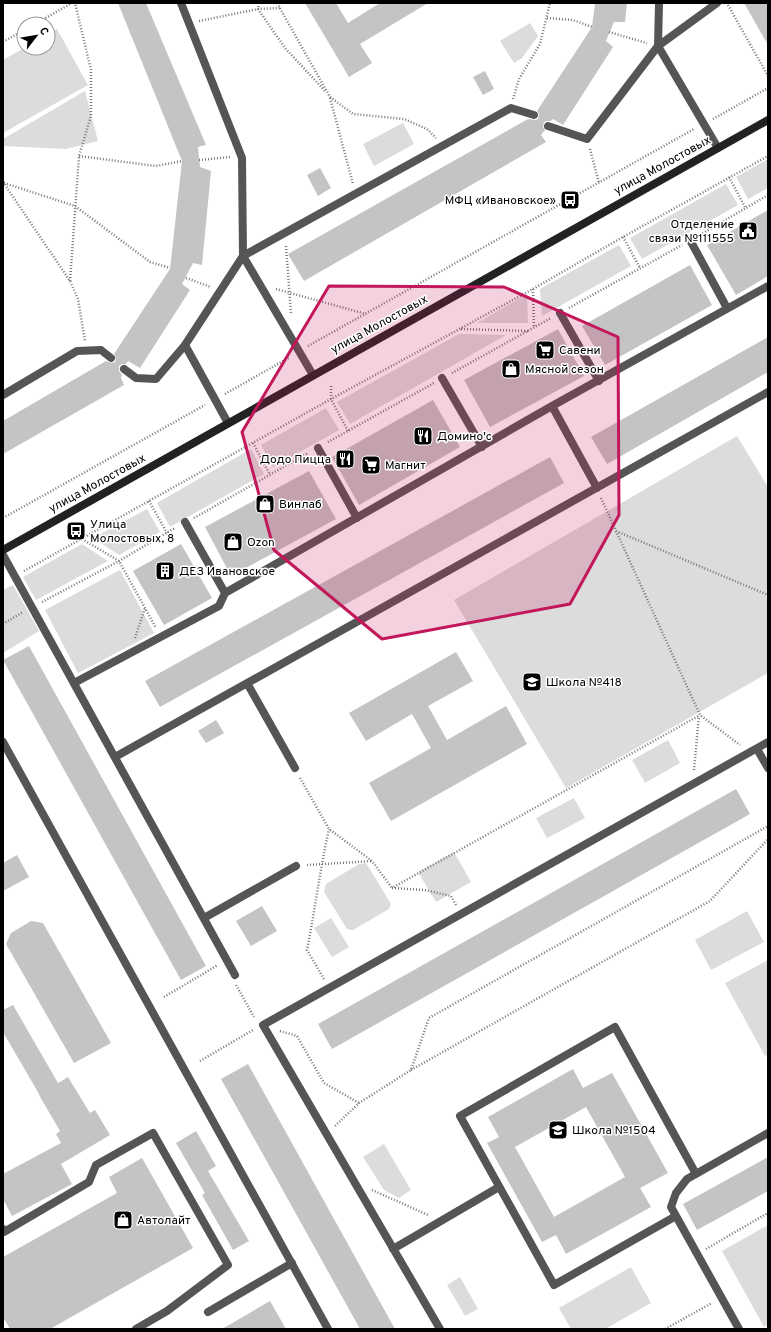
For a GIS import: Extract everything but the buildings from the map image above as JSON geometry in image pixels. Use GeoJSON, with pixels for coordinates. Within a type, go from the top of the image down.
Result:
{"type":"FeatureCollection","features":[{"type":"Feature","properties":{"kind":"street"},"geometry":{"type":"LineString","coordinates":[[181,3],[241,156],[244,256],[312,375]]}},
{"type":"Feature","properties":{"kind":"street"},"geometry":{"type":"LineString","coordinates":[[659,3],[658,46],[718,148]]}},
{"type":"Feature","properties":{"kind":"street"},"geometry":{"type":"LineString","coordinates":[[548,126],[587,139],[658,46],[717,3]]}},
{"type":"Feature","properties":{"kind":"street"},"geometry":{"type":"LineString","coordinates":[[124,369],[136,378],[156,380],[185,345],[244,256],[511,108],[534,116]]}},
{"type":"Feature","properties":{"kind":"street","name":"улица Молостовых"},"geometry":{"type":"LineString","coordinates":[[3,550],[768,120]]}},
{"type":"Feature","properties":{"kind":"street"},"geometry":{"type":"LineString","coordinates":[[690,240],[728,308]]}},
{"type":"Feature","properties":{"kind":"street"},"geometry":{"type":"LineString","coordinates":[[74,683],[219,606],[225,593],[552,406],[768,286]]}},
{"type":"Feature","properties":{"kind":"street"},"geometry":{"type":"LineString","coordinates":[[560,313],[599,380]]}},
{"type":"Feature","properties":{"kind":"street"},"geometry":{"type":"LineString","coordinates":[[185,345],[228,423]]}},
{"type":"Feature","properties":{"kind":"street"},"geometry":{"type":"LineString","coordinates":[[4,394],[77,351],[101,350],[111,358]]}},
{"type":"Feature","properties":{"kind":"street"},"geometry":{"type":"LineString","coordinates":[[442,378],[482,447]]}},
{"type":"Feature","properties":{"kind":"street"},"geometry":{"type":"LineString","coordinates":[[115,757],[768,392]]}},
{"type":"Feature","properties":{"kind":"street"},"geometry":{"type":"LineString","coordinates":[[552,406],[597,488]]}},
{"type":"Feature","properties":{"kind":"street"},"geometry":{"type":"LineString","coordinates":[[318,448],[357,518]]}},
{"type":"Feature","properties":{"kind":"street"},"geometry":{"type":"LineString","coordinates":[[185,522],[225,593]]}},
{"type":"Feature","properties":{"kind":"street"},"geometry":{"type":"LineString","coordinates":[[3,555],[235,975]]}},
{"type":"Feature","properties":{"kind":"street"},"geometry":{"type":"LineString","coordinates":[[247,683],[295,768]]}},
{"type":"Feature","properties":{"kind":"street"},"geometry":{"type":"LineString","coordinates":[[3,742],[328,1329]]}},
{"type":"Feature","properties":{"kind":"street"},"geometry":{"type":"LineString","coordinates":[[440,1329],[263,1025],[768,742]]}},
{"type":"Feature","properties":{"kind":"street"},"geometry":{"type":"LineString","coordinates":[[753,751],[768,768]]}},
{"type":"Feature","properties":{"kind":"street"},"geometry":{"type":"LineString","coordinates":[[204,918],[296,866]]}},
{"type":"Feature","properties":{"kind":"street"},"geometry":{"type":"LineString","coordinates":[[676,1216],[554,1285],[460,1116],[615,1027],[696,1174]]}},
{"type":"Feature","properties":{"kind":"street"},"geometry":{"type":"LineString","coordinates":[[3,1229],[4,1232],[89,1182],[96,1165],[153,1133],[228,1265],[167,1312],[136,1329]]}},
{"type":"Feature","properties":{"kind":"street"},"geometry":{"type":"LineString","coordinates":[[739,1329],[671,1207],[676,1193],[687,1179],[768,1133]]}},
{"type":"Feature","properties":{"kind":"street"},"geometry":{"type":"LineString","coordinates":[[393,1248],[499,1187]]}},
{"type":"Feature","properties":{"kind":"street"},"geometry":{"type":"LineString","coordinates":[[208,1312],[292,1263]]}},
{"type":"Feature","properties":{"kind":"path"},"geometry":{"type":"LineString","coordinates":[[49,16],[72,3]]}},
{"type":"Feature","properties":{"kind":"path"},"geometry":{"type":"LineString","coordinates":[[70,281],[79,156],[91,116],[91,70],[75,3]]}},
{"type":"Feature","properties":{"kind":"path"},"geometry":{"type":"LineString","coordinates":[[259,3],[258,9],[285,48],[330,97],[353,114],[404,119],[427,129],[444,145]]}},
{"type":"Feature","properties":{"kind":"path"},"geometry":{"type":"LineString","coordinates":[[277,3],[330,97],[356,194]]}},
{"type":"Feature","properties":{"kind":"path"},"geometry":{"type":"LineString","coordinates":[[511,108],[519,79],[540,44],[550,3]]}},
{"type":"Feature","properties":{"kind":"path"},"geometry":{"type":"LineString","coordinates":[[726,3],[768,76]]}},
{"type":"Feature","properties":{"kind":"path"},"geometry":{"type":"LineString","coordinates":[[188,23],[258,9],[280,8]]}},
{"type":"Feature","properties":{"kind":"path"},"geometry":{"type":"LineString","coordinates":[[546,18],[573,20],[592,27]]}},
{"type":"Feature","properties":{"kind":"path"},"geometry":{"type":"LineString","coordinates":[[609,32],[658,46]]}},
{"type":"Feature","properties":{"kind":"path"},"geometry":{"type":"LineString","coordinates":[[3,42],[16,35]]}},
{"type":"Feature","properties":{"kind":"path"},"geometry":{"type":"LineString","coordinates":[[3,518],[768,88]]}},
{"type":"Feature","properties":{"kind":"path"},"geometry":{"type":"LineString","coordinates":[[587,139],[600,182]]}},
{"type":"Feature","properties":{"kind":"path"},"geometry":{"type":"LineString","coordinates":[[79,156],[156,166],[182,161]]}},
{"type":"Feature","properties":{"kind":"path"},"geometry":{"type":"LineString","coordinates":[[199,160],[241,156]]}},
{"type":"Feature","properties":{"kind":"path"},"geometry":{"type":"LineString","coordinates":[[15,576],[331,399],[533,289],[768,156]]}},
{"type":"Feature","properties":{"kind":"path"},"geometry":{"type":"LineString","coordinates":[[729,177],[746,209]]}},
{"type":"Feature","properties":{"kind":"path"},"geometry":{"type":"LineString","coordinates":[[3,183],[75,206],[150,262],[170,268]]}},
{"type":"Feature","properties":{"kind":"path"},"geometry":{"type":"LineString","coordinates":[[3,183],[70,281],[78,299],[86,351]]}},
{"type":"Feature","properties":{"kind":"path"},"geometry":{"type":"LineString","coordinates":[[3,624],[746,209],[768,195]]}},
{"type":"Feature","properties":{"kind":"path"},"geometry":{"type":"LineString","coordinates":[[285,233],[292,321]]}},
{"type":"Feature","properties":{"kind":"path"},"geometry":{"type":"LineString","coordinates":[[623,237],[640,268]]}},
{"type":"Feature","properties":{"kind":"path"},"geometry":{"type":"LineString","coordinates":[[186,278],[221,290]]}},
{"type":"Feature","properties":{"kind":"path"},"geometry":{"type":"LineString","coordinates":[[260,284],[366,314]]}},
{"type":"Feature","properties":{"kind":"path"},"geometry":{"type":"LineString","coordinates":[[533,289],[534,327]]}},
{"type":"Feature","properties":{"kind":"path"},"geometry":{"type":"LineString","coordinates":[[459,329],[528,331]]}},
{"type":"Feature","properties":{"kind":"path"},"geometry":{"type":"LineString","coordinates":[[331,386],[331,399],[348,431]]}},
{"type":"Feature","properties":{"kind":"path"},"geometry":{"type":"LineString","coordinates":[[253,443],[270,474]]}},
{"type":"Feature","properties":{"kind":"path"},"geometry":{"type":"LineString","coordinates":[[597,488],[700,715],[692,785]]}},
{"type":"Feature","properties":{"kind":"path"},"geometry":{"type":"LineString","coordinates":[[149,501],[167,533]]}},
{"type":"Feature","properties":{"kind":"path"},"geometry":{"type":"LineString","coordinates":[[616,531],[768,595]]}},
{"type":"Feature","properties":{"kind":"path"},"geometry":{"type":"LineString","coordinates":[[82,539],[118,561],[161,637]]}},
{"type":"Feature","properties":{"kind":"path"},"geometry":{"type":"LineString","coordinates":[[129,654],[145,608]]}},
{"type":"Feature","properties":{"kind":"path"},"geometry":{"type":"LineString","coordinates":[[700,715],[753,751]]}},
{"type":"Feature","properties":{"kind":"path"},"geometry":{"type":"LineString","coordinates":[[392,888],[700,715]]}},
{"type":"Feature","properties":{"kind":"path"},"geometry":{"type":"LineString","coordinates":[[295,768],[330,829],[372,861],[392,888]]}},
{"type":"Feature","properties":{"kind":"path"},"geometry":{"type":"LineString","coordinates":[[411,1070],[429,1018],[768,826]]}},
{"type":"Feature","properties":{"kind":"path"},"geometry":{"type":"LineString","coordinates":[[329,988],[307,950],[321,864],[330,829]]}},
{"type":"Feature","properties":{"kind":"path"},"geometry":{"type":"LineString","coordinates":[[327,1134],[359,1103],[411,1070],[710,901],[768,839]]}},
{"type":"Feature","properties":{"kind":"path"},"geometry":{"type":"LineString","coordinates":[[296,866],[372,861]]}},
{"type":"Feature","properties":{"kind":"path"},"geometry":{"type":"LineString","coordinates":[[392,888],[426,890],[451,896],[462,914]]}},
{"type":"Feature","properties":{"kind":"path"},"geometry":{"type":"LineString","coordinates":[[164,996],[227,959]]}},
{"type":"Feature","properties":{"kind":"path"},"geometry":{"type":"LineString","coordinates":[[200,1061],[263,1025],[297,1036],[324,1084],[359,1103]]}},
{"type":"Feature","properties":{"kind":"path"},"geometry":{"type":"LineString","coordinates":[[354,1182],[441,1221]]}},
{"type":"Feature","properties":{"kind":"path"},"geometry":{"type":"LineString","coordinates":[[697,1254],[768,1213]]}},
{"type":"Feature","properties":{"kind":"path"},"geometry":{"type":"LineString","coordinates":[[665,1329],[721,1297]]}},
{"type":"Feature","properties":{"kind":"highlighted area"},"geometry":{"type":"Polygon","coordinates":[[[329,286],[504,287],[618,337],[619,515],[570,604],[382,639],[274,550],[242,432],[329,286]]]}},
{"type":"Feature","properties":{"kind":"shaded area"},"geometry":{"type":"Polygon","coordinates":[[[530,23],[538,36],[522,58],[514,63],[500,41],[530,23]]]}},
{"type":"Feature","properties":{"kind":"shaded area"},"geometry":{"type":"Polygon","coordinates":[[[56,30],[88,85],[3,133],[3,60],[16,53],[16,56],[56,56],[56,30]]]}},
{"type":"Feature","properties":{"kind":"shaded area"},"geometry":{"type":"Polygon","coordinates":[[[85,91],[98,141],[66,149],[3,146],[3,139],[85,91]]]}},
{"type":"Feature","properties":{"kind":"shaded area"},"geometry":{"type":"Polygon","coordinates":[[[403,123],[414,144],[374,166],[363,144],[403,123]]]}},
{"type":"Feature","properties":{"kind":"shaded area"},"geometry":{"type":"Polygon","coordinates":[[[768,159],[768,188],[748,199],[736,177],[768,159]]]}},
{"type":"Feature","properties":{"kind":"shaded area"},"geometry":{"type":"Polygon","coordinates":[[[726,184],[738,205],[642,259],[630,238],[726,184]]]}},
{"type":"Feature","properties":{"kind":"shaded area"},"geometry":{"type":"Polygon","coordinates":[[[619,245],[631,266],[542,316],[540,289],[619,245]]]}},
{"type":"Feature","properties":{"kind":"shaded area"},"geometry":{"type":"Polygon","coordinates":[[[527,294],[528,323],[477,323],[527,294]]]}},
{"type":"Feature","properties":{"kind":"shaded area"},"geometry":{"type":"Polygon","coordinates":[[[459,334],[506,335],[350,424],[337,402],[459,334]]]}},
{"type":"Feature","properties":{"kind":"shaded area"},"geometry":{"type":"Polygon","coordinates":[[[326,408],[339,430],[273,467],[261,445],[326,408]]]}},
{"type":"Feature","properties":{"kind":"shaded area","name":"Школа №418"},"geometry":{"type":"Polygon","coordinates":[[[737,436],[768,487],[768,673],[566,788],[454,600],[737,436]]]}},
{"type":"Feature","properties":{"kind":"shaded area"},"geometry":{"type":"Polygon","coordinates":[[[251,449],[264,474],[170,527],[157,503],[251,449]]]}},
{"type":"Feature","properties":{"kind":"shaded area"},"geometry":{"type":"Polygon","coordinates":[[[147,509],[160,532],[119,555],[93,538],[147,509]]]}},
{"type":"Feature","properties":{"kind":"shaded area"},"geometry":{"type":"Polygon","coordinates":[[[82,544],[108,561],[36,600],[23,577],[82,544]]]}},
{"type":"Feature","properties":{"kind":"shaded area"},"geometry":{"type":"Polygon","coordinates":[[[120,570],[154,633],[78,673],[45,610],[120,570]]]}},
{"type":"Feature","properties":{"kind":"shaded area"},"geometry":{"type":"Polygon","coordinates":[[[13,585],[39,631],[3,653],[3,590],[13,585]]]}},
{"type":"Feature","properties":{"kind":"shaded area"},"geometry":{"type":"Polygon","coordinates":[[[668,740],[680,763],[645,783],[632,760],[668,740]]]}},
{"type":"Feature","properties":{"kind":"shaded area"},"geometry":{"type":"Polygon","coordinates":[[[574,798],[585,818],[547,838],[536,818],[574,798]]]}},
{"type":"Feature","properties":{"kind":"shaded area"},"geometry":{"type":"Polygon","coordinates":[[[454,852],[471,882],[436,902],[418,872],[454,852]]]}},
{"type":"Feature","properties":{"kind":"shaded area"},"geometry":{"type":"Polygon","coordinates":[[[366,863],[391,904],[389,909],[353,930],[347,929],[324,892],[326,884],[359,864],[366,863]]]}},
{"type":"Feature","properties":{"kind":"shaded area"},"geometry":{"type":"Polygon","coordinates":[[[747,911],[764,942],[711,970],[695,940],[747,911]]]}},
{"type":"Feature","properties":{"kind":"shaded area"},"geometry":{"type":"Polygon","coordinates":[[[331,918],[349,947],[332,957],[314,928],[331,918]]]}},
{"type":"Feature","properties":{"kind":"shaded area"},"geometry":{"type":"Polygon","coordinates":[[[768,960],[768,1054],[765,1056],[725,983],[768,960]]]}},
{"type":"Feature","properties":{"kind":"shaded area"},"geometry":{"type":"Polygon","coordinates":[[[384,1144],[411,1190],[399,1198],[384,1190],[363,1157],[384,1144]]]}},
{"type":"Feature","properties":{"kind":"shaded area"},"geometry":{"type":"Polygon","coordinates":[[[768,1225],[768,1324],[764,1327],[722,1251],[768,1225]]]}},
{"type":"Feature","properties":{"kind":"shaded area"},"geometry":{"type":"Polygon","coordinates":[[[631,1267],[651,1303],[605,1329],[571,1329],[559,1308],[631,1267]]]}},
{"type":"Feature","properties":{"kind":"shaded area"},"geometry":{"type":"Polygon","coordinates":[[[460,1277],[478,1309],[465,1316],[447,1285],[460,1277]]]}},
{"type":"Feature","properties":{"kind":"place","name":"МФЦ «Ивановское»"},"geometry":{"type":"Point","coordinates":[570,200]}},
{"type":"Feature","properties":{"kind":"place","name":"Отделение связи №111555"},"geometry":{"type":"Point","coordinates":[748,231]}},
{"type":"Feature","properties":{"kind":"place","name":"Савени"},"geometry":{"type":"Point","coordinates":[545,350]}},
{"type":"Feature","properties":{"kind":"place","name":"Мясной сезон"},"geometry":{"type":"Point","coordinates":[511,369]}},
{"type":"Feature","properties":{"kind":"place","name":"Домино'c"},"geometry":{"type":"Point","coordinates":[423,436]}},
{"type":"Feature","properties":{"kind":"place","name":"Додо Пицца"},"geometry":{"type":"Point","coordinates":[345,459]}},
{"type":"Feature","properties":{"kind":"place","name":"Магнит"},"geometry":{"type":"Point","coordinates":[371,465]}},
{"type":"Feature","properties":{"kind":"place","name":"Винлаб"},"geometry":{"type":"Point","coordinates":[265,504]}},
{"type":"Feature","properties":{"kind":"place","name":"Улица Молостовых, 8"},"geometry":{"type":"Point","coordinates":[76,531]}},
{"type":"Feature","properties":{"kind":"place","name":"Ozon"},"geometry":{"type":"Point","coordinates":[233,542]}},
{"type":"Feature","properties":{"kind":"place","name":"ДЕЗ Ивановское"},"geometry":{"type":"Point","coordinates":[165,571]}},
{"type":"Feature","properties":{"kind":"place","name":"Школа №418"},"geometry":{"type":"Point","coordinates":[532,682]}},
{"type":"Feature","properties":{"kind":"place","name":"Школа №1504"},"geometry":{"type":"Point","coordinates":[558,1130]}},
{"type":"Feature","properties":{"kind":"place","name":"Автолайт"},"geometry":{"type":"Point","coordinates":[123,1220]}}]}
